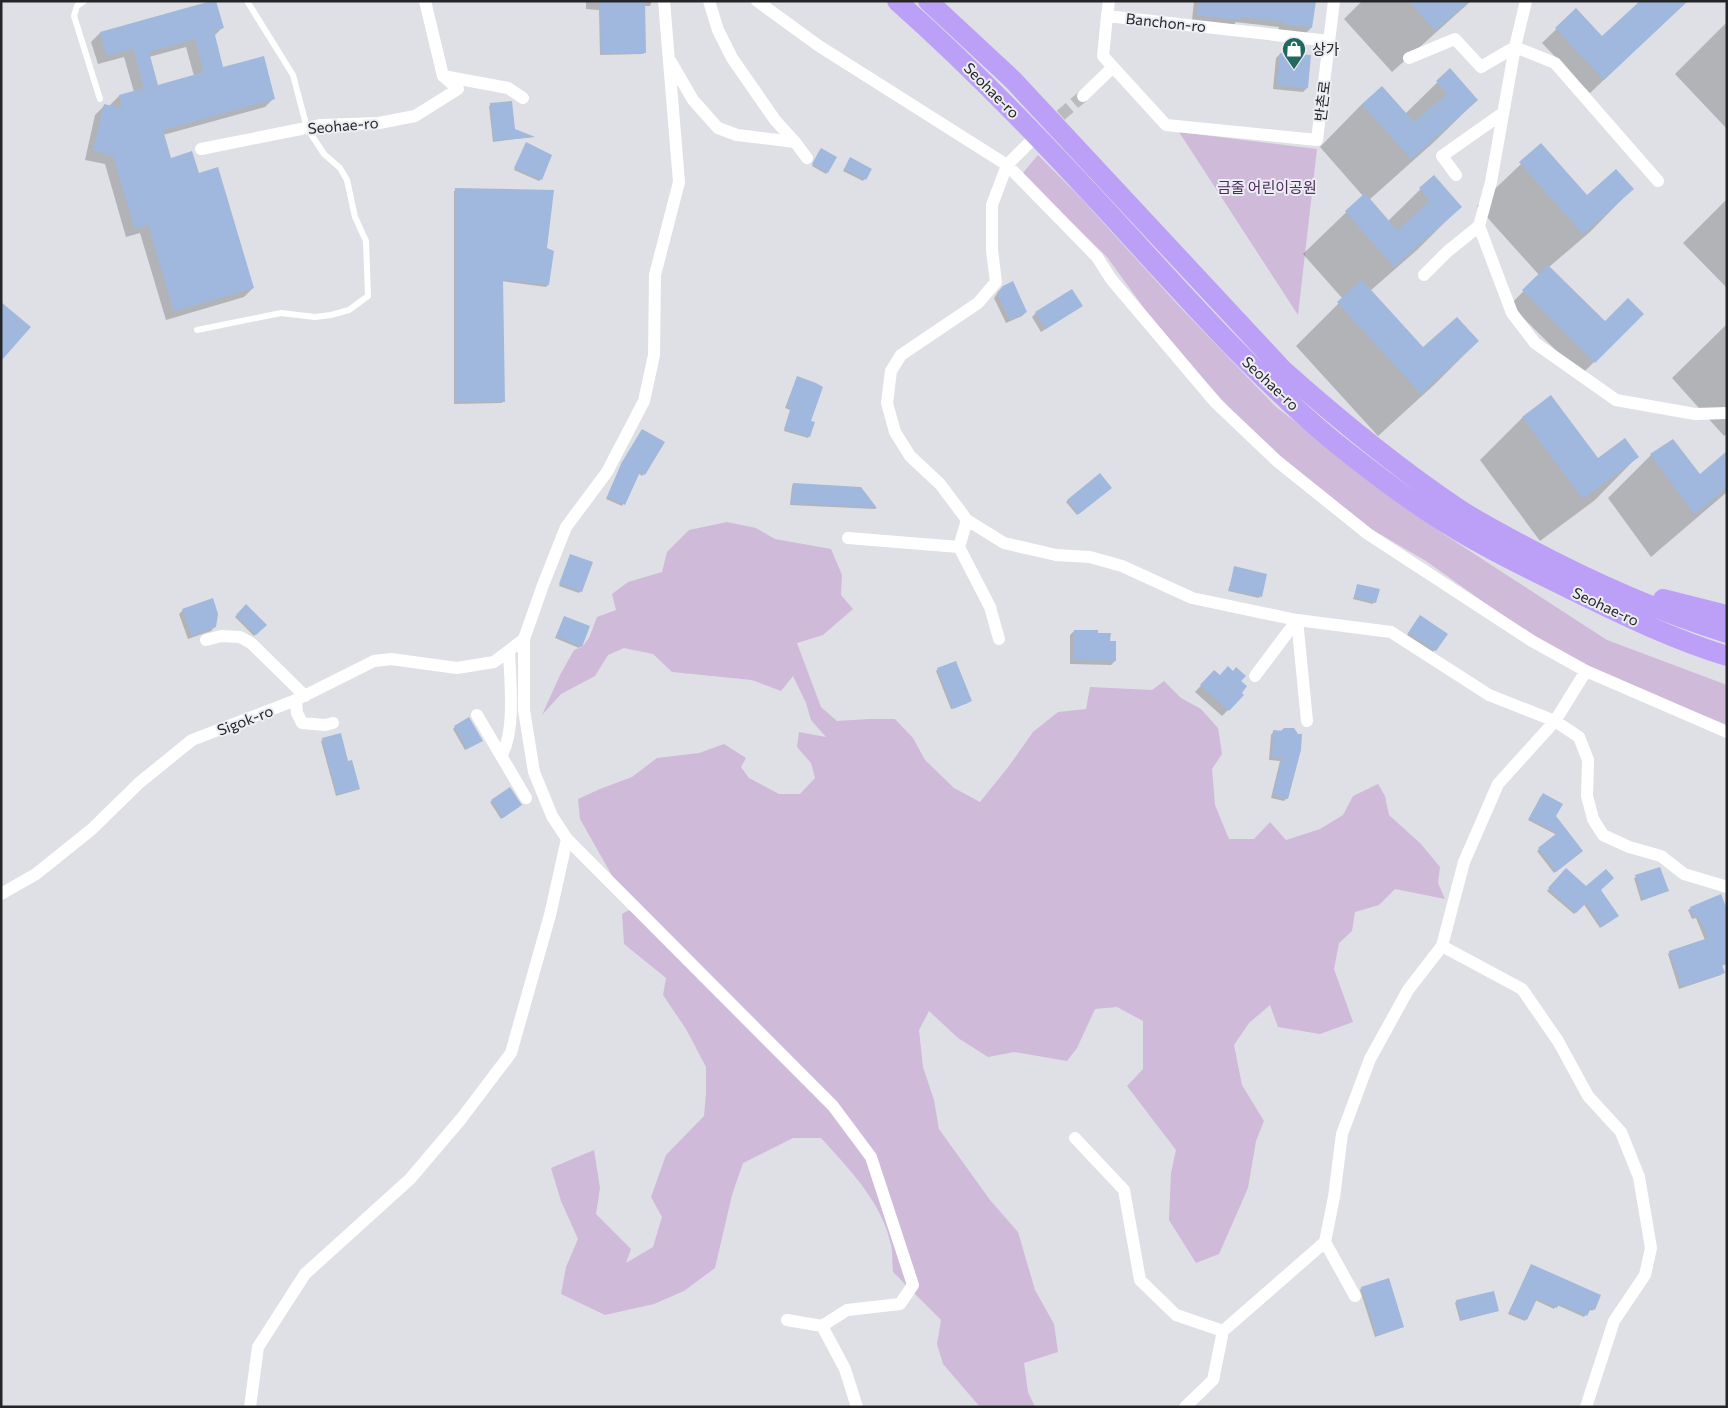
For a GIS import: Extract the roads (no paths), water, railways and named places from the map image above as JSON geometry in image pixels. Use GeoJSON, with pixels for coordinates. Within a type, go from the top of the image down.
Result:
{"type":"FeatureCollection","features":[{"type":"Feature","properties":{"kind":"highway","name":"Seohae-ro"},"geometry":{"type":"LineString","coordinates":[[897,1],[939,38],[1004,101],[1202,315],[1243,357],[1331,439],[1428,512],[1490,549],[1622,614],[1727,656]]}},
{"type":"Feature","properties":{"kind":"highway","name":"Seohae-ro"},"geometry":{"type":"LineString","coordinates":[[928,1],[1013,80],[1283,370],[1324,406],[1409,474],[1458,508],[1554,562],[1636,601],[1691,622],[1727,633]]}},
{"type":"Feature","properties":{"kind":"highway"},"geometry":{"type":"LineString","coordinates":[[1554,562],[1640,593],[1727,615]]}},
{"type":"Feature","properties":{"kind":"highway"},"geometry":{"type":"LineString","coordinates":[[1622,614],[1727,665]]}},
{"type":"Feature","properties":{"kind":"street","name":"Seohae-ro"},"geometry":{"type":"LineString","coordinates":[[201,149],[321,125],[380,123],[415,116],[458,89],[443,76],[425,1]]}},
{"type":"Feature","properties":{"kind":"street"},"geometry":{"type":"LineString","coordinates":[[664,1],[679,182],[655,275],[654,355],[644,401],[607,472],[566,527],[543,585],[524,638],[524,710],[534,772],[552,816],[567,838],[833,1106],[871,1157],[913,1285],[900,1304],[846,1310],[822,1326],[787,1320]]}},
{"type":"Feature","properties":{"kind":"street"},"geometry":{"type":"LineString","coordinates":[[709,1],[718,30],[732,58],[775,120],[807,158]]}},
{"type":"Feature","properties":{"kind":"street"},"geometry":{"type":"LineString","coordinates":[[757,1],[819,46],[1006,165],[1097,257],[1111,279],[1216,403],[1277,461],[1368,534],[1532,641],[1586,671],[1727,732]]}},
{"type":"Feature","properties":{"kind":"street"},"geometry":{"type":"LineString","coordinates":[[1107,16],[1109,1]]}},
{"type":"Feature","properties":{"kind":"street","name":"반촌로"},"geometry":{"type":"LineString","coordinates":[[1317,140],[1334,1]]}},
{"type":"Feature","properties":{"kind":"street"},"geometry":{"type":"LineString","coordinates":[[1526,1],[1515,47],[1491,182],[1480,226],[1512,314],[1535,343],[1616,400],[1695,414],[1727,413]]}},
{"type":"Feature","properties":{"kind":"street","name":"Banchon-ro"},"geometry":{"type":"LineString","coordinates":[[1317,140],[1166,124],[1103,56],[1107,16],[1329,41]]}},
{"type":"Feature","properties":{"kind":"street"},"geometry":{"type":"LineString","coordinates":[[1409,58],[1455,39],[1482,67],[1515,47]]}},
{"type":"Feature","properties":{"kind":"street"},"geometry":{"type":"LineString","coordinates":[[1515,47],[1555,63],[1658,181]]}},
{"type":"Feature","properties":{"kind":"street"},"geometry":{"type":"LineString","coordinates":[[669,59],[693,100],[718,128],[737,135],[795,142]]}},
{"type":"Feature","properties":{"kind":"street"},"geometry":{"type":"LineString","coordinates":[[1083,96],[1113,67]]}},
{"type":"Feature","properties":{"kind":"street"},"geometry":{"type":"LineString","coordinates":[[443,76],[508,88],[524,98]]}},
{"type":"Feature","properties":{"kind":"street"},"geometry":{"type":"LineString","coordinates":[[1456,175],[1442,156],[1503,113]]}},
{"type":"Feature","properties":{"kind":"street"},"geometry":{"type":"LineString","coordinates":[[1030,142],[1006,165],[992,205],[992,250],[996,282],[978,303],[901,355],[891,371],[888,403],[895,432],[910,456],[940,484],[967,520],[1004,543],[1056,555],[1090,557],[1122,566],[1192,598],[1297,620],[1392,632],[1489,695],[1555,721],[1579,737],[1588,760],[1586,796],[1593,819],[1603,835],[1629,847],[1660,856],[1684,874],[1727,887]]}},
{"type":"Feature","properties":{"kind":"street"},"geometry":{"type":"LineString","coordinates":[[1424,275],[1447,252],[1480,226]]}},
{"type":"Feature","properties":{"kind":"street"},"geometry":{"type":"LineString","coordinates":[[967,520],[959,547],[990,607],[999,638]]}},
{"type":"Feature","properties":{"kind":"street"},"geometry":{"type":"LineString","coordinates":[[848,538],[959,547]]}},
{"type":"Feature","properties":{"kind":"street"},"geometry":{"type":"LineString","coordinates":[[1255,676],[1297,620]]}},
{"type":"Feature","properties":{"kind":"street"},"geometry":{"type":"LineString","coordinates":[[1297,620],[1307,721]]}},
{"type":"Feature","properties":{"kind":"street"},"geometry":{"type":"LineString","coordinates":[[206,640],[221,636],[240,637],[251,643],[300,698],[297,713],[302,723],[325,725],[333,723]]}},
{"type":"Feature","properties":{"kind":"street","name":"Sigok-ro"},"geometry":{"type":"LineString","coordinates":[[1,894],[36,874],[78,841],[139,783],[192,740],[300,698],[374,661],[391,659],[457,668],[494,662],[524,638]]}},
{"type":"Feature","properties":{"kind":"street"},"geometry":{"type":"LineString","coordinates":[[501,756],[509,739],[509,651]]}},
{"type":"Feature","properties":{"kind":"street"},"geometry":{"type":"LineString","coordinates":[[1185,1407],[1213,1380],[1223,1331],[1325,1242],[1334,1197],[1342,1134],[1370,1059],[1408,990],[1442,946],[1464,862],[1498,784],[1555,721],[1586,671]]}},
{"type":"Feature","properties":{"kind":"street"},"geometry":{"type":"LineString","coordinates":[[477,715],[526,798]]}},
{"type":"Feature","properties":{"kind":"street"},"geometry":{"type":"LineString","coordinates":[[250,1407],[258,1347],[305,1274],[410,1180],[461,1119],[511,1053],[550,915],[567,838]]}},
{"type":"Feature","properties":{"kind":"street"},"geometry":{"type":"LineString","coordinates":[[1442,946],[1522,989],[1558,1041],[1588,1096],[1621,1132],[1639,1177],[1651,1248],[1645,1275],[1614,1321],[1586,1407]]}},
{"type":"Feature","properties":{"kind":"street"},"geometry":{"type":"LineString","coordinates":[[1075,1138],[1124,1190],[1140,1280],[1176,1315],[1223,1331]]}},
{"type":"Feature","properties":{"kind":"street"},"geometry":{"type":"LineString","coordinates":[[1325,1242],[1355,1296]]}},
{"type":"Feature","properties":{"kind":"street"},"geometry":{"type":"LineString","coordinates":[[822,1326],[845,1369],[857,1407]]}},
{"type":"Feature","properties":{"kind":"lane"},"geometry":{"type":"LineString","coordinates":[[84,1],[77,6],[74,16],[100,99]]}},
{"type":"Feature","properties":{"kind":"lane"},"geometry":{"type":"LineString","coordinates":[[197,330],[281,313],[315,317],[331,315],[349,310],[368,296],[366,241],[355,217],[347,180],[340,168],[324,154],[307,128],[293,75],[247,1]]}},
{"type":"Feature","properties":{"kind":"tunnel"},"geometry":{"type":"LineString","coordinates":[[1047,127],[1083,96]]}},
{"type":"Feature","properties":{"kind":"place","name":"상가"},"geometry":{"type":"Point","coordinates":[1294,70]}},
{"type":"Feature","properties":{"kind":"park label","name":"금줄 어린이공원"},"geometry":{"type":"Point","coordinates":[1267,187]}}]}
